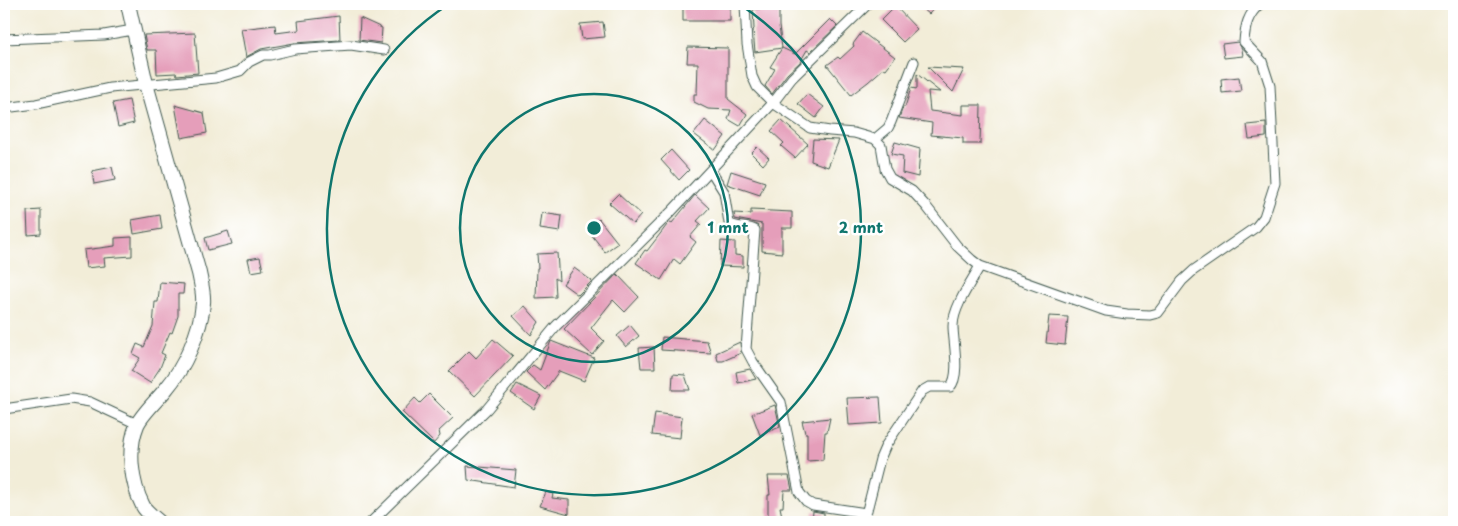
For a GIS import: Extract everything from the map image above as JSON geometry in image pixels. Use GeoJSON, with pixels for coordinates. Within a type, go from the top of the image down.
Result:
{"type":"FeatureCollection","features":[{"type":"Feature","properties":{"kind":"main road"},"geometry":{"type":"LineString","coordinates":[[128,4],[146,84],[199,273],[204,301],[194,339],[180,369],[173,381],[137,424],[132,448],[133,474],[143,508],[158,522]]}},
{"type":"Feature","properties":{"kind":"street"},"geometry":{"type":"LineString","coordinates":[[745,4],[747,44],[752,76],[757,87],[773,103],[810,128],[854,132],[875,139],[881,145],[885,170],[890,178],[912,192],[926,206],[957,246],[980,266],[1106,311],[1150,315],[1158,313],[1182,281],[1194,270],[1256,228],[1264,217],[1271,200],[1275,176],[1270,86],[1262,61],[1244,42],[1249,17],[1260,4]]}},
{"type":"Feature","properties":{"kind":"street"},"geometry":{"type":"LineString","coordinates":[[370,522],[486,409],[556,326],[711,171],[773,103],[792,78],[868,4]]}},
{"type":"Feature","properties":{"kind":"street"},"geometry":{"type":"LineString","coordinates":[[4,39],[104,35],[133,30]]}},
{"type":"Feature","properties":{"kind":"street"},"geometry":{"type":"LineString","coordinates":[[4,108],[36,104],[110,88],[224,76],[240,71],[249,62],[263,56],[295,49],[351,45],[384,50]]}},
{"type":"Feature","properties":{"kind":"street"},"geometry":{"type":"LineString","coordinates":[[875,139],[888,128],[914,62]]}},
{"type":"Feature","properties":{"kind":"street"},"geometry":{"type":"LineString","coordinates":[[711,171],[724,192],[729,223],[732,226],[755,230],[746,349],[781,402],[799,492],[806,501],[814,505],[866,512]]}},
{"type":"Feature","properties":{"kind":"street"},"geometry":{"type":"LineString","coordinates":[[864,522],[880,459],[886,444],[922,391],[926,388],[946,388],[952,385],[955,380],[954,314],[980,266]]}},
{"type":"Feature","properties":{"kind":"street"},"geometry":{"type":"LineString","coordinates":[[4,409],[71,400],[90,402],[137,424]]}},
{"type":"Feature","properties":{"kind":"building"},"geometry":{"type":"Polygon","coordinates":[[[683,4],[730,6],[730,21],[683,21],[683,4]]]}},
{"type":"Feature","properties":{"kind":"building"},"geometry":{"type":"Polygon","coordinates":[[[917,4],[938,4],[929,14],[917,4]]]}},
{"type":"Feature","properties":{"kind":"building"},"geometry":{"type":"Polygon","coordinates":[[[895,6],[917,29],[903,42],[881,20],[895,6]]]}},
{"type":"Feature","properties":{"kind":"building"},"geometry":{"type":"Polygon","coordinates":[[[779,8],[782,48],[755,52],[753,9],[779,8]]]}},
{"type":"Feature","properties":{"kind":"building"},"geometry":{"type":"Polygon","coordinates":[[[339,16],[340,40],[294,43],[261,49],[246,57],[241,29],[275,25],[276,33],[299,30],[298,21],[339,16]]]}},
{"type":"Feature","properties":{"kind":"building"},"geometry":{"type":"Polygon","coordinates":[[[360,18],[382,28],[381,43],[359,40],[360,18]]]}},
{"type":"Feature","properties":{"kind":"building"},"geometry":{"type":"Polygon","coordinates":[[[830,19],[837,26],[810,52],[807,50],[800,62],[787,74],[772,94],[765,86],[775,69],[770,67],[782,48],[795,54],[830,19]]]}},
{"type":"Feature","properties":{"kind":"building"},"geometry":{"type":"Polygon","coordinates":[[[603,22],[605,37],[582,39],[580,24],[603,22]]]}},
{"type":"Feature","properties":{"kind":"building"},"geometry":{"type":"Polygon","coordinates":[[[862,32],[895,57],[886,69],[884,68],[851,95],[827,65],[838,57],[840,59],[854,46],[853,44],[862,32]]]}},
{"type":"Feature","properties":{"kind":"building"},"geometry":{"type":"Polygon","coordinates":[[[195,33],[198,73],[157,74],[156,50],[147,50],[144,35],[195,33]]]}},
{"type":"Feature","properties":{"kind":"building"},"geometry":{"type":"Polygon","coordinates":[[[1238,42],[1243,56],[1224,58],[1222,44],[1238,42]]]}},
{"type":"Feature","properties":{"kind":"building"},"geometry":{"type":"Polygon","coordinates":[[[688,47],[728,48],[728,99],[747,114],[740,126],[728,119],[731,110],[708,109],[694,102],[694,94],[697,94],[698,63],[687,63],[688,47]]]}},
{"type":"Feature","properties":{"kind":"building"},"geometry":{"type":"Polygon","coordinates":[[[928,67],[964,69],[953,92],[928,67]]]}},
{"type":"Feature","properties":{"kind":"building"},"geometry":{"type":"Polygon","coordinates":[[[917,74],[940,92],[928,91],[930,111],[963,115],[963,105],[981,105],[980,144],[963,144],[963,138],[931,135],[932,123],[899,118],[911,88],[917,89],[917,74]]]}},
{"type":"Feature","properties":{"kind":"building"},"geometry":{"type":"Polygon","coordinates":[[[1239,77],[1241,91],[1222,93],[1221,79],[1239,77]]]}},
{"type":"Feature","properties":{"kind":"building"},"geometry":{"type":"Polygon","coordinates":[[[807,94],[824,107],[816,118],[798,104],[807,94]]]}},
{"type":"Feature","properties":{"kind":"building"},"geometry":{"type":"Polygon","coordinates":[[[129,100],[134,123],[118,127],[113,103],[129,100]]]}},
{"type":"Feature","properties":{"kind":"building"},"geometry":{"type":"Polygon","coordinates":[[[175,105],[204,113],[207,133],[181,138],[175,105]]]}},
{"type":"Feature","properties":{"kind":"building"},"geometry":{"type":"Polygon","coordinates":[[[705,120],[725,136],[715,150],[694,134],[705,120]]]}},
{"type":"Feature","properties":{"kind":"building"},"geometry":{"type":"Polygon","coordinates":[[[781,120],[808,144],[795,158],[781,146],[784,143],[771,131],[781,120]]]}},
{"type":"Feature","properties":{"kind":"building"},"geometry":{"type":"Polygon","coordinates":[[[1266,123],[1266,137],[1249,139],[1247,125],[1266,123]]]}},
{"type":"Feature","properties":{"kind":"building"},"geometry":{"type":"Polygon","coordinates":[[[813,139],[839,140],[828,167],[811,161],[813,139]]]}},
{"type":"Feature","properties":{"kind":"building"},"geometry":{"type":"Polygon","coordinates":[[[895,142],[920,149],[918,177],[902,173],[903,156],[891,154],[895,142]]]}},
{"type":"Feature","properties":{"kind":"building"},"geometry":{"type":"Polygon","coordinates":[[[757,147],[769,158],[763,165],[751,153],[757,147]]]}},
{"type":"Feature","properties":{"kind":"building"},"geometry":{"type":"Polygon","coordinates":[[[671,150],[689,170],[679,180],[661,160],[671,150]]]}},
{"type":"Feature","properties":{"kind":"building"},"geometry":{"type":"Polygon","coordinates":[[[112,167],[115,180],[94,184],[92,171],[112,167]]]}},
{"type":"Feature","properties":{"kind":"building"},"geometry":{"type":"Polygon","coordinates":[[[731,171],[765,182],[760,195],[727,184],[731,171]]]}},
{"type":"Feature","properties":{"kind":"building"},"geometry":{"type":"Polygon","coordinates":[[[618,194],[641,215],[633,224],[609,203],[618,194]]]}},
{"type":"Feature","properties":{"kind":"building"},"geometry":{"type":"Polygon","coordinates":[[[695,195],[709,208],[697,221],[701,224],[690,237],[696,242],[680,264],[674,259],[661,280],[636,263],[645,250],[647,251],[667,225],[670,222],[672,223],[695,195]]]}},
{"type":"Feature","properties":{"kind":"building"},"geometry":{"type":"Polygon","coordinates":[[[41,210],[41,234],[28,235],[27,211],[41,210]]]}},
{"type":"Feature","properties":{"kind":"building"},"geometry":{"type":"Polygon","coordinates":[[[751,210],[792,212],[792,228],[782,228],[782,253],[762,251],[762,224],[735,219],[734,213],[751,214],[751,210]]]}},
{"type":"Feature","properties":{"kind":"building"},"geometry":{"type":"Polygon","coordinates":[[[542,213],[562,216],[560,232],[540,229],[542,213]]]}},
{"type":"Feature","properties":{"kind":"building"},"geometry":{"type":"Polygon","coordinates":[[[160,215],[162,229],[134,234],[132,220],[160,215]]]}},
{"type":"Feature","properties":{"kind":"building"},"geometry":{"type":"Polygon","coordinates":[[[599,219],[618,243],[605,252],[587,229],[599,219]]]}},
{"type":"Feature","properties":{"kind":"building"},"geometry":{"type":"Polygon","coordinates":[[[228,231],[232,244],[208,250],[205,238],[228,231]]]}},
{"type":"Feature","properties":{"kind":"building"},"geometry":{"type":"Polygon","coordinates":[[[132,237],[132,256],[104,258],[105,266],[86,268],[84,250],[115,246],[115,238],[132,237]]]}},
{"type":"Feature","properties":{"kind":"building"},"geometry":{"type":"Polygon","coordinates":[[[721,241],[735,242],[735,255],[743,256],[743,267],[720,266],[721,241]]]}},
{"type":"Feature","properties":{"kind":"building"},"geometry":{"type":"Polygon","coordinates":[[[557,253],[559,281],[555,278],[556,297],[536,298],[537,254],[557,253]]]}},
{"type":"Feature","properties":{"kind":"building"},"geometry":{"type":"Polygon","coordinates":[[[260,257],[263,270],[251,272],[248,259],[260,257]]]}},
{"type":"Feature","properties":{"kind":"building"},"geometry":{"type":"Polygon","coordinates":[[[574,268],[592,281],[578,295],[563,284],[574,268]]]}},
{"type":"Feature","properties":{"kind":"building"},"geometry":{"type":"Polygon","coordinates":[[[617,274],[639,297],[625,312],[613,300],[591,328],[604,341],[592,355],[564,329],[617,274]]]}},
{"type":"Feature","properties":{"kind":"building"},"geometry":{"type":"Polygon","coordinates":[[[160,282],[184,284],[183,294],[178,294],[178,316],[172,333],[170,332],[161,353],[165,355],[160,368],[150,383],[131,371],[140,358],[133,354],[137,344],[144,347],[153,326],[155,302],[158,302],[160,282]]]}},
{"type":"Feature","properties":{"kind":"building"},"geometry":{"type":"Polygon","coordinates":[[[525,306],[539,322],[531,335],[513,316],[525,306]]]}},
{"type":"Feature","properties":{"kind":"building"},"geometry":{"type":"Polygon","coordinates":[[[1049,316],[1068,317],[1065,345],[1046,343],[1049,316]]]}},
{"type":"Feature","properties":{"kind":"building"},"geometry":{"type":"Polygon","coordinates":[[[630,325],[639,336],[626,347],[617,336],[630,325]]]}},
{"type":"Feature","properties":{"kind":"building"},"geometry":{"type":"Polygon","coordinates":[[[662,337],[707,341],[711,353],[661,350],[662,337]]]}},
{"type":"Feature","properties":{"kind":"building"},"geometry":{"type":"Polygon","coordinates":[[[493,339],[513,356],[475,396],[449,371],[469,351],[476,358],[493,339]]]}},
{"type":"Feature","properties":{"kind":"building"},"geometry":{"type":"Polygon","coordinates":[[[551,341],[594,358],[584,381],[559,371],[545,390],[526,372],[533,365],[540,370],[551,341]]]}},
{"type":"Feature","properties":{"kind":"building"},"geometry":{"type":"Polygon","coordinates":[[[740,342],[741,353],[723,361],[718,361],[716,353],[740,342]]]}},
{"type":"Feature","properties":{"kind":"building"},"geometry":{"type":"Polygon","coordinates":[[[654,347],[655,368],[641,368],[639,348],[654,347]]]}},
{"type":"Feature","properties":{"kind":"building"},"geometry":{"type":"Polygon","coordinates":[[[750,369],[756,379],[738,383],[736,372],[750,369]]]}},
{"type":"Feature","properties":{"kind":"building"},"geometry":{"type":"Polygon","coordinates":[[[673,374],[685,375],[690,390],[672,390],[673,374]]]}},
{"type":"Feature","properties":{"kind":"building"},"geometry":{"type":"Polygon","coordinates":[[[517,384],[541,396],[534,409],[511,393],[517,384]]]}},
{"type":"Feature","properties":{"kind":"building"},"geometry":{"type":"Polygon","coordinates":[[[429,394],[453,418],[439,431],[440,436],[434,443],[402,412],[415,398],[420,403],[429,394]]]}},
{"type":"Feature","properties":{"kind":"building"},"geometry":{"type":"Polygon","coordinates":[[[880,397],[882,423],[849,425],[847,398],[880,397]]]}},
{"type":"Feature","properties":{"kind":"building"},"geometry":{"type":"Polygon","coordinates":[[[775,405],[780,427],[760,435],[752,414],[775,405]]]}},
{"type":"Feature","properties":{"kind":"building"},"geometry":{"type":"Polygon","coordinates":[[[655,413],[682,417],[680,438],[652,435],[655,413]]]}},
{"type":"Feature","properties":{"kind":"building"},"geometry":{"type":"Polygon","coordinates":[[[830,418],[827,432],[825,432],[823,460],[807,461],[807,433],[805,433],[802,421],[830,418]]]}},
{"type":"Feature","properties":{"kind":"building"},"geometry":{"type":"Polygon","coordinates":[[[467,466],[516,470],[514,487],[468,480],[467,466]]]}},
{"type":"Feature","properties":{"kind":"building"},"geometry":{"type":"Polygon","coordinates":[[[768,476],[789,476],[792,490],[784,490],[783,507],[780,507],[783,521],[768,521],[768,495],[770,495],[768,476]]]}},
{"type":"Feature","properties":{"kind":"building"},"geometry":{"type":"Polygon","coordinates":[[[546,492],[553,494],[552,498],[569,500],[569,514],[540,506],[546,492]]]}},
{"type":"Feature","properties":{"kind":"building"},"geometry":{"type":"Polygon","coordinates":[[[813,511],[824,513],[824,522],[812,522],[813,511]]]}}]}
